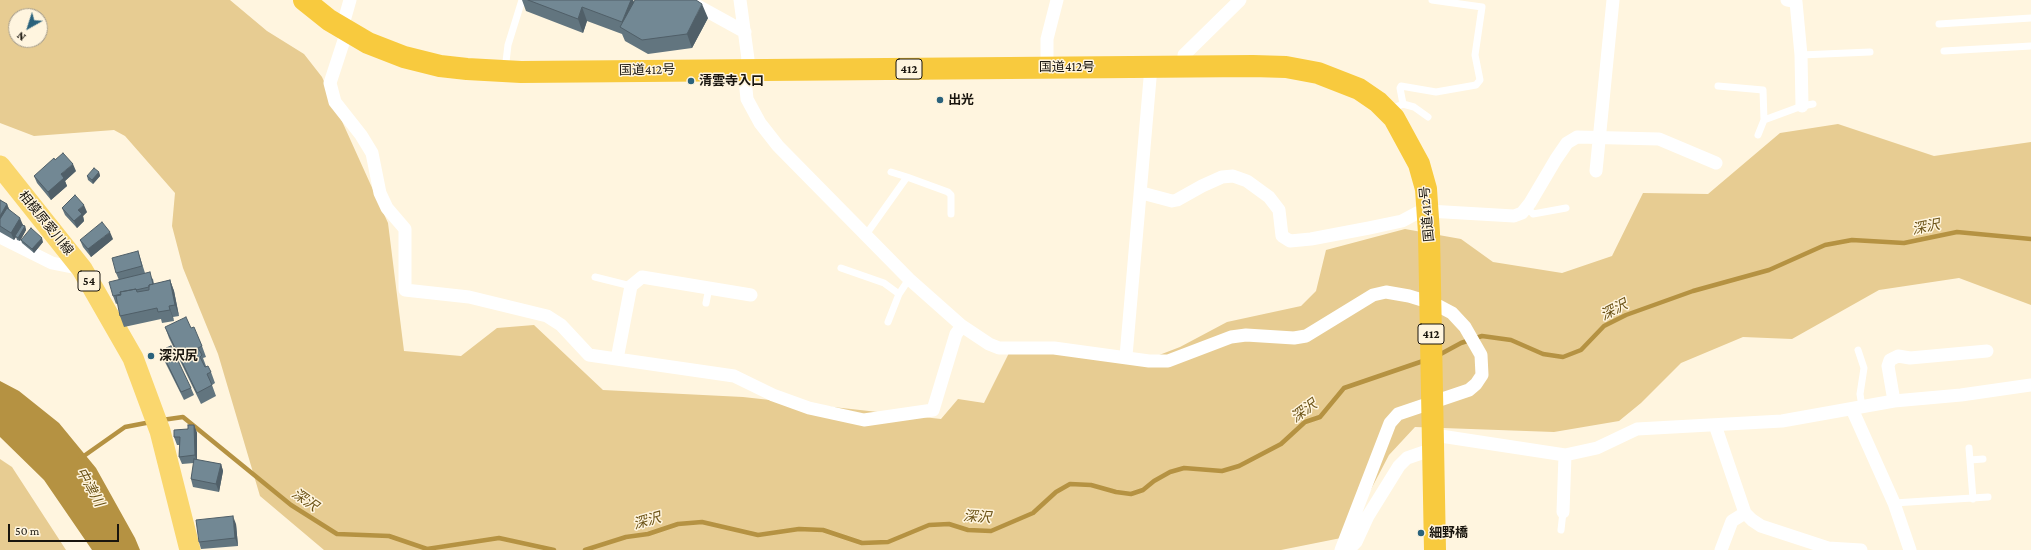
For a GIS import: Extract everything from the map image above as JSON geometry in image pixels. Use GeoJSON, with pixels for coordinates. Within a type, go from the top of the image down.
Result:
{"type":"FeatureCollection","features":[{"type":"Feature","properties":{"kind":"highway","name":"国道412号"},"geometry":{"type":"LineString","coordinates":[[304,0],[329,20],[368,43],[404,58],[440,66],[505,71],[1183,66],[1286,67],[1318,72],[1359,89],[1378,102],[1395,107],[1397,123],[1420,164],[1426,189],[1429,233],[1435,550]]}},
{"type":"Feature","properties":{"kind":"main road","name":"相模原愛川線"},"geometry":{"type":"LineString","coordinates":[[0,166],[82,269],[133,358],[160,430],[190,550]]}},
{"type":"Feature","properties":{"kind":"street"},"geometry":{"type":"LineString","coordinates":[[350,0],[345,29],[330,83],[335,102],[361,135],[372,153],[380,193],[387,208],[405,229],[405,290],[469,297],[547,316],[561,325],[590,355],[734,376],[773,395],[809,408],[864,420],[933,410],[956,334],[962,326]]}},
{"type":"Feature","properties":{"kind":"street"},"geometry":{"type":"LineString","coordinates":[[688,0],[745,32]]}},
{"type":"Feature","properties":{"kind":"street"},"geometry":{"type":"LineString","coordinates":[[740,0],[748,59],[744,69],[747,99],[760,123],[778,146],[909,279],[962,326],[999,348],[1054,348],[1126,356],[1150,361],[1168,361],[1231,336],[1246,335],[1294,338],[1306,336],[1373,294],[1386,292],[1410,296],[1435,304],[1452,313],[1465,327],[1481,354],[1483,363],[1482,375],[1476,384],[1469,390],[1398,414],[1390,423],[1341,550]]}},
{"type":"Feature","properties":{"kind":"street"},"geometry":{"type":"LineString","coordinates":[[1047,67],[1047,39],[1057,0]]}},
{"type":"Feature","properties":{"kind":"street"},"geometry":{"type":"LineString","coordinates":[[1183,66],[1184,55],[1240,0]]}},
{"type":"Feature","properties":{"kind":"street"},"geometry":{"type":"LineString","coordinates":[[1596,171],[1613,0]]}},
{"type":"Feature","properties":{"kind":"street"},"geometry":{"type":"LineString","coordinates":[[1787,0],[1796,2],[1808,105]]}},
{"type":"Feature","properties":{"kind":"street"},"geometry":{"type":"LineString","coordinates":[[1126,356],[1142,193],[1151,67]]}},
{"type":"Feature","properties":{"kind":"street"},"geometry":{"type":"LineString","coordinates":[[1142,193],[1172,201],[1177,200],[1222,177],[1233,176],[1247,181],[1269,197],[1279,210],[1282,236],[1290,241],[1311,239],[1369,228],[1402,220],[1417,213],[1428,211],[1504,217],[1514,216],[1522,212],[1526,207],[1567,144],[1577,137],[1659,139],[1716,163]]}},
{"type":"Feature","properties":{"kind":"street"},"geometry":{"type":"LineString","coordinates":[[0,237],[52,263],[82,269]]}},
{"type":"Feature","properties":{"kind":"street"},"geometry":{"type":"LineString","coordinates":[[617,359],[631,286],[642,277],[751,295]]}},
{"type":"Feature","properties":{"kind":"street"},"geometry":{"type":"LineString","coordinates":[[1894,401],[1888,366],[1890,360],[1898,356],[1910,358],[1921,351],[1973,347],[1987,351]]}},
{"type":"Feature","properties":{"kind":"street"},"geometry":{"type":"LineString","coordinates":[[1348,550],[1356,542],[1368,516],[1399,466],[1407,458],[1434,442],[1565,455],[1597,448],[1637,429],[1782,421],[1894,401],[1961,395],[2031,385]]}},
{"type":"Feature","properties":{"kind":"street"},"geometry":{"type":"LineString","coordinates":[[1857,408],[1894,503],[1910,550]]}},
{"type":"Feature","properties":{"kind":"street"},"geometry":{"type":"LineString","coordinates":[[1716,425],[1745,513],[1761,526],[1828,548],[1861,550]]}},
{"type":"Feature","properties":{"kind":"street"},"geometry":{"type":"LineString","coordinates":[[1563,512],[1565,455]]}},
{"type":"Feature","properties":{"kind":"street"},"geometry":{"type":"LineString","coordinates":[[1721,550],[1732,521],[1745,513]]}},
{"type":"Feature","properties":{"kind":"lane"},"geometry":{"type":"LineString","coordinates":[[505,71],[508,45],[522,0]]}},
{"type":"Feature","properties":{"kind":"lane"},"geometry":{"type":"LineString","coordinates":[[1428,117],[1414,107],[1395,107],[1400,88],[1402,86],[1436,92],[1476,85],[1480,80],[1475,55],[1482,8],[1446,1],[1432,0]]}},
{"type":"Feature","properties":{"kind":"lane"},"geometry":{"type":"LineString","coordinates":[[1939,24],[2031,18]]}},
{"type":"Feature","properties":{"kind":"lane"},"geometry":{"type":"LineString","coordinates":[[1944,51],[2031,46]]}},
{"type":"Feature","properties":{"kind":"lane"},"geometry":{"type":"LineString","coordinates":[[1801,55],[1870,52]]}},
{"type":"Feature","properties":{"kind":"lane"},"geometry":{"type":"LineString","coordinates":[[1718,86],[1763,90],[1764,120],[1758,135]]}},
{"type":"Feature","properties":{"kind":"lane"},"geometry":{"type":"LineString","coordinates":[[1764,120],[1808,105]]}},
{"type":"Feature","properties":{"kind":"lane"},"geometry":{"type":"LineString","coordinates":[[891,172],[951,194],[950,214]]}},
{"type":"Feature","properties":{"kind":"lane"},"geometry":{"type":"LineString","coordinates":[[865,236],[907,178]]}},
{"type":"Feature","properties":{"kind":"lane"},"geometry":{"type":"LineString","coordinates":[[1526,207],[1533,214],[1566,208]]}},
{"type":"Feature","properties":{"kind":"lane"},"geometry":{"type":"LineString","coordinates":[[841,268],[884,283],[899,294]]}},
{"type":"Feature","properties":{"kind":"lane"},"geometry":{"type":"LineString","coordinates":[[595,277],[631,286]]}},
{"type":"Feature","properties":{"kind":"lane"},"geometry":{"type":"LineString","coordinates":[[888,322],[899,294],[909,279]]}},
{"type":"Feature","properties":{"kind":"lane"},"geometry":{"type":"LineString","coordinates":[[706,303],[709,288]]}},
{"type":"Feature","properties":{"kind":"lane"},"geometry":{"type":"LineString","coordinates":[[1857,408],[1864,368],[1858,350]]}},
{"type":"Feature","properties":{"kind":"lane"},"geometry":{"type":"LineString","coordinates":[[1969,448],[1974,499]]}},
{"type":"Feature","properties":{"kind":"lane"},"geometry":{"type":"LineString","coordinates":[[1970,460],[1983,459]]}},
{"type":"Feature","properties":{"kind":"lane"},"geometry":{"type":"LineString","coordinates":[[1894,503],[1988,497]]}},
{"type":"Feature","properties":{"kind":"lane"},"geometry":{"type":"LineString","coordinates":[[1561,530],[1563,512]]}},
{"type":"Feature","properties":{"kind":"shaded area"},"geometry":{"type":"Polygon","coordinates":[[[0,0],[230,0],[267,31],[304,54],[322,77],[388,223],[404,351],[461,356],[497,328],[534,325],[603,390],[743,397],[941,419],[958,399],[984,403],[1012,347],[1141,362],[1180,347],[1227,322],[1301,306],[1316,291],[1326,250],[1405,229],[1461,239],[1493,262],[1562,273],[1612,256],[1643,193],[1708,194],[1780,133],[1838,124],[1934,156],[2031,142],[2031,305],[1959,278],[1879,290],[1792,339],[1743,337],[1681,363],[1641,403],[1619,421],[1554,432],[1415,427],[1389,455],[1346,537],[1281,550],[324,550],[260,496],[218,354],[183,268],[172,226],[175,193],[125,136],[114,130],[34,136],[0,123],[0,0]]]}},
{"type":"Feature","properties":{"kind":"shaded area"},"geometry":{"type":"Polygon","coordinates":[[[0,459],[12,467],[66,550],[0,550],[0,459]]]}},
{"type":"Feature","properties":{"kind":"water","name":"中津川"},"geometry":{"type":"Polygon","coordinates":[[[0,381],[19,391],[59,423],[96,468],[135,538],[140,550],[92,550],[44,480],[0,437],[0,381]]]}},
{"type":"Feature","properties":{"kind":"building"},"geometry":{"type":"Polygon","coordinates":[[[528,0],[631,0],[622,22],[582,7],[578,19],[528,0]]]}},
{"type":"Feature","properties":{"kind":"building"},"geometry":{"type":"Polygon","coordinates":[[[635,0],[696,0],[702,4],[687,34],[642,40],[620,27],[635,0]]]}},
{"type":"Feature","properties":{"kind":"building"},"geometry":{"type":"Polygon","coordinates":[[[63,153],[73,164],[61,174],[64,178],[48,192],[34,176],[54,158],[55,160],[63,153]]]}},
{"type":"Feature","properties":{"kind":"building"},"geometry":{"type":"Polygon","coordinates":[[[94,168],[99,172],[92,180],[87,176],[94,168]]]}},
{"type":"Feature","properties":{"kind":"building"},"geometry":{"type":"Polygon","coordinates":[[[75,195],[84,205],[78,210],[82,214],[74,221],[62,208],[75,195]]]}},
{"type":"Feature","properties":{"kind":"building"},"geometry":{"type":"Polygon","coordinates":[[[0,200],[7,204],[0,216],[0,200]]]}},
{"type":"Feature","properties":{"kind":"building"},"geometry":{"type":"Polygon","coordinates":[[[7,208],[20,218],[11,233],[0,226],[0,219],[7,208]]]}},
{"type":"Feature","properties":{"kind":"building"},"geometry":{"type":"Polygon","coordinates":[[[102,222],[110,232],[88,249],[80,240],[102,222]]]}},
{"type":"Feature","properties":{"kind":"building"},"geometry":{"type":"Polygon","coordinates":[[[22,225],[25,226],[18,238],[15,236],[22,225]]]}},
{"type":"Feature","properties":{"kind":"building"},"geometry":{"type":"Polygon","coordinates":[[[31,228],[42,238],[32,249],[21,240],[31,228]]]}},
{"type":"Feature","properties":{"kind":"building"},"geometry":{"type":"Polygon","coordinates":[[[138,251],[142,266],[116,273],[112,258],[138,251]]]}},
{"type":"Feature","properties":{"kind":"building"},"geometry":{"type":"Polygon","coordinates":[[[150,272],[153,284],[149,285],[149,287],[120,292],[121,294],[113,296],[109,282],[150,272]]]}},
{"type":"Feature","properties":{"kind":"building"},"geometry":{"type":"Polygon","coordinates":[[[170,280],[175,305],[169,306],[170,310],[158,312],[157,308],[120,316],[116,296],[121,295],[120,292],[136,289],[137,292],[149,290],[149,285],[170,280]]]}},
{"type":"Feature","properties":{"kind":"building"},"geometry":{"type":"Polygon","coordinates":[[[186,317],[191,328],[194,327],[202,346],[198,348],[202,355],[200,357],[205,367],[208,366],[211,372],[207,374],[212,385],[197,393],[165,327],[186,317]]]}},
{"type":"Feature","properties":{"kind":"building"},"geometry":{"type":"Polygon","coordinates":[[[171,346],[191,388],[181,392],[162,353],[167,350],[166,348],[171,346]]]}},
{"type":"Feature","properties":{"kind":"building"},"geometry":{"type":"Polygon","coordinates":[[[188,425],[194,425],[195,455],[179,457],[180,437],[174,437],[174,430],[188,429],[188,425]]]}},
{"type":"Feature","properties":{"kind":"building"},"geometry":{"type":"Polygon","coordinates":[[[194,459],[221,464],[216,484],[191,479],[194,459]]]}},
{"type":"Feature","properties":{"kind":"building"},"geometry":{"type":"Polygon","coordinates":[[[233,516],[235,538],[199,542],[196,520],[233,516]]]}},
{"type":"Feature","properties":{"kind":"waterway","name":"深沢"},"geometry":{"type":"LineString","coordinates":[[1437,356],[1461,343],[1482,336],[1511,340],[1543,354],[1563,357],[1581,350],[1604,326],[1626,315],[1693,291],[1769,270],[1825,245],[1852,240],[1904,243],[1957,232],[2031,239]]}},
{"type":"Feature","properties":{"kind":"waterway","name":"深沢"},"geometry":{"type":"LineString","coordinates":[[585,550],[626,537],[648,534],[678,524],[702,522],[758,535],[799,529],[823,530],[862,543],[888,542],[929,525],[949,524],[968,530],[991,531],[1033,513],[1056,492],[1070,484],[1091,485],[1116,492],[1131,494],[1143,490],[1154,481],[1170,472],[1184,468],[1222,471],[1239,466],[1281,444],[1305,422],[1320,417],[1344,388],[1426,360]]}},
{"type":"Feature","properties":{"kind":"waterway","name":"深沢"},"geometry":{"type":"LineString","coordinates":[[162,420],[183,417],[291,505],[337,534],[389,536],[427,549],[499,538],[554,550]]}},
{"type":"Feature","properties":{"kind":"waterway","name":"深沢"},"geometry":{"type":"LineString","coordinates":[[81,458],[125,427],[151,422]]}},
{"type":"Feature","properties":{"kind":"place","name":"清雲寺入口"},"geometry":{"type":"Point","coordinates":[691,81]}},
{"type":"Feature","properties":{"kind":"place","name":"出光"},"geometry":{"type":"Point","coordinates":[940,100]}},
{"type":"Feature","properties":{"kind":"place","name":"深沢尻"},"geometry":{"type":"Point","coordinates":[151,356]}},
{"type":"Feature","properties":{"kind":"place","name":"細野橋"},"geometry":{"type":"Point","coordinates":[1421,533]}}]}
